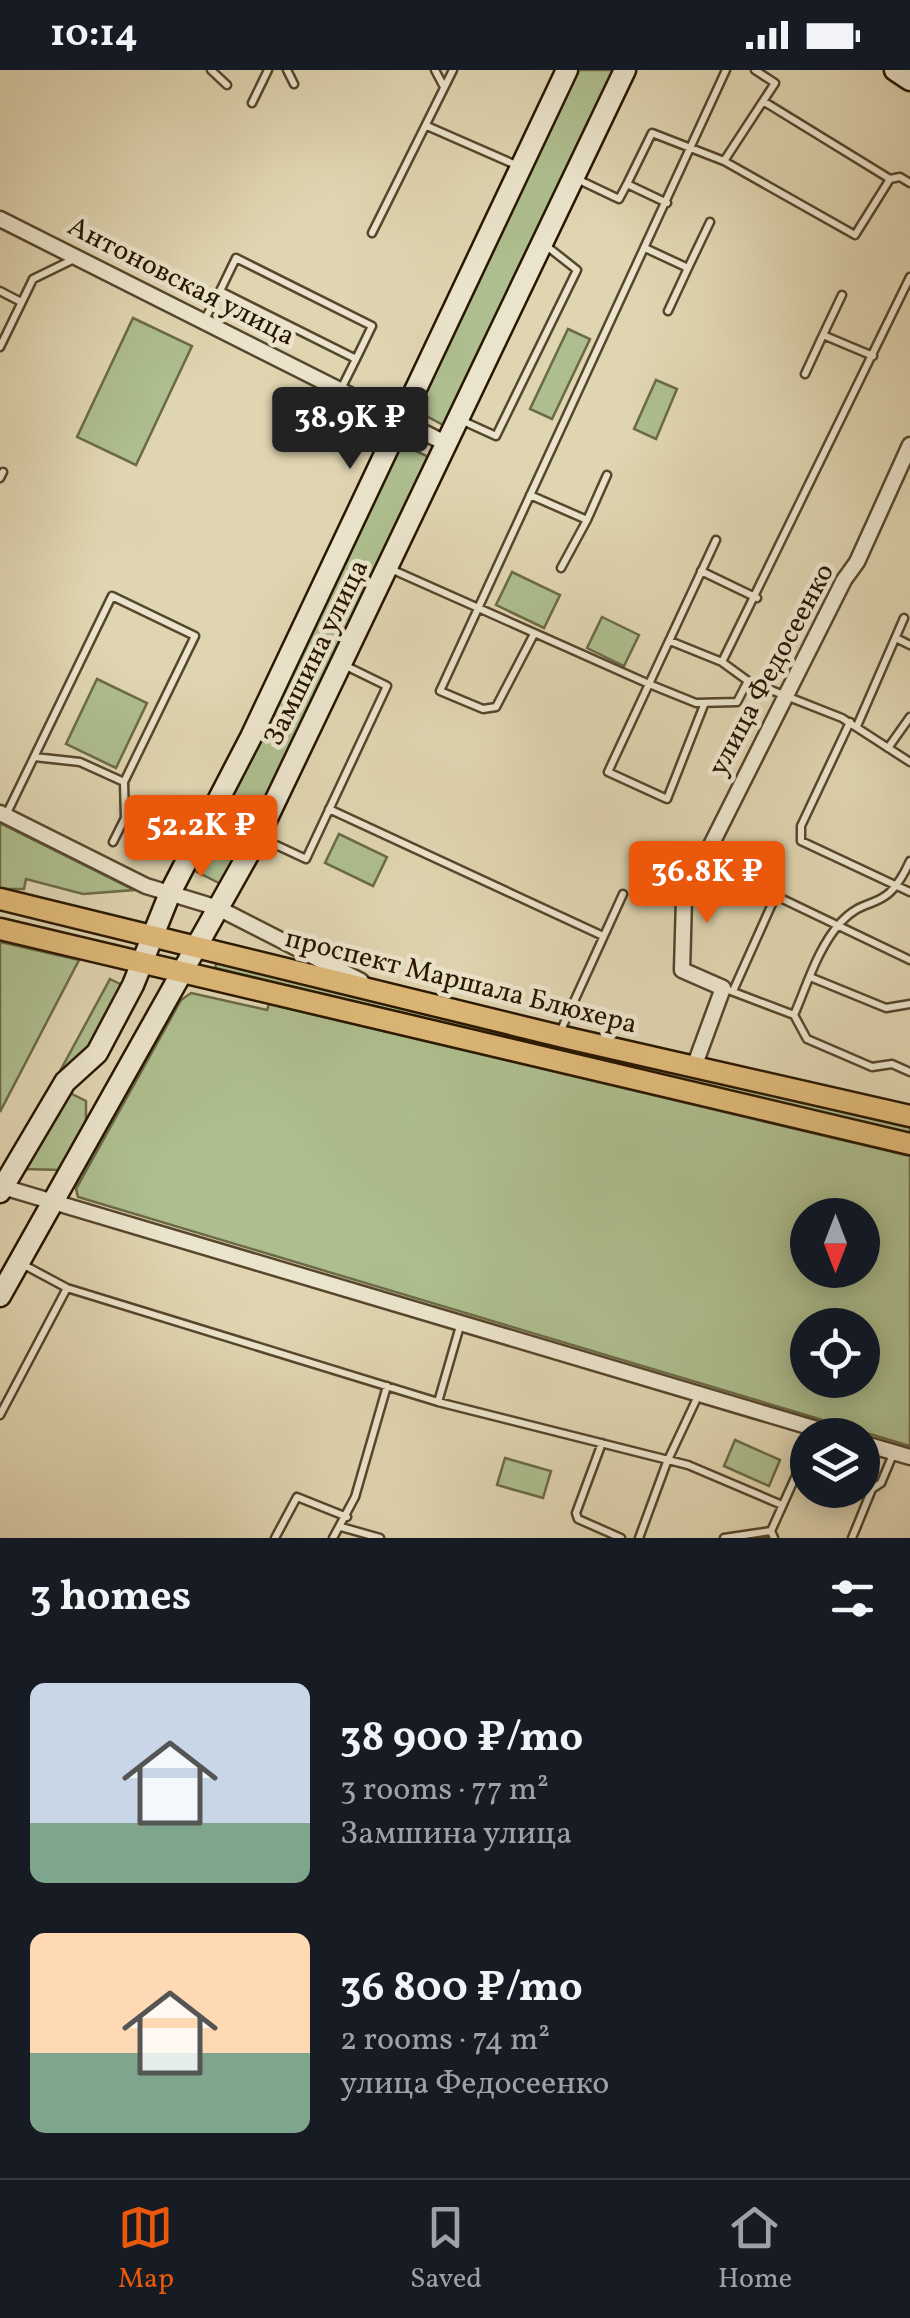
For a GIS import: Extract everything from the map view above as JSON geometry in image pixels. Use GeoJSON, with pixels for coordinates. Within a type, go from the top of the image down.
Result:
{"type":"FeatureCollection","features":[{"type":"Feature","properties":{"kind":"main road","name":"проспект Маршала Блюхера"},"geometry":{"type":"LineString","coordinates":[[0,898],[559,1036],[910,1116]]}},
{"type":"Feature","properties":{"kind":"main road","name":"проспект Маршала Блюхера"},"geometry":{"type":"LineString","coordinates":[[0,929],[910,1144]]}},
{"type":"Feature","properties":{"kind":"street","name":"Замшина улица"},"geometry":{"type":"LineString","coordinates":[[2,1190],[60,1090],[97,1053],[143,962],[170,893],[250,737],[567,70]]}},
{"type":"Feature","properties":{"kind":"street","name":"Замшина улица"},"geometry":{"type":"LineString","coordinates":[[0,1296],[258,837],[625,70]]}},
{"type":"Feature","properties":{"kind":"street"},"geometry":{"type":"LineString","coordinates":[[895,70],[910,80]]}},
{"type":"Feature","properties":{"kind":"street","name":"Антоновская улица"},"geometry":{"type":"LineString","coordinates":[[0,219],[447,444]]}},
{"type":"Feature","properties":{"kind":"street","name":"улица Федосеенко"},"geometry":{"type":"LineString","coordinates":[[728,989],[682,970],[684,900],[844,580],[857,562],[910,445]]}},
{"type":"Feature","properties":{"kind":"street"},"geometry":{"type":"LineString","coordinates":[[2,815],[141,884],[218,908],[382,992]]}},
{"type":"Feature","properties":{"kind":"street"},"geometry":{"type":"LineString","coordinates":[[694,1067],[728,989]]}},
{"type":"Feature","properties":{"kind":"street"},"geometry":{"type":"LineString","coordinates":[[2,1190],[790,1424]]}},
{"type":"Feature","properties":{"kind":"street"},"geometry":{"type":"LineString","coordinates":[[880,1448],[910,1456]]}},
{"type":"Feature","properties":{"kind":"lane"},"geometry":{"type":"LineString","coordinates":[[211,70],[227,86]]}},
{"type":"Feature","properties":{"kind":"lane"},"geometry":{"type":"LineString","coordinates":[[252,103],[268,70]]}},
{"type":"Feature","properties":{"kind":"lane"},"geometry":{"type":"LineString","coordinates":[[287,70],[294,84]]}},
{"type":"Feature","properties":{"kind":"lane"},"geometry":{"type":"LineString","coordinates":[[435,70],[444,88]]}},
{"type":"Feature","properties":{"kind":"lane"},"geometry":{"type":"LineString","coordinates":[[372,232],[453,70]]}},
{"type":"Feature","properties":{"kind":"lane"},"geometry":{"type":"LineString","coordinates":[[534,634],[496,707],[483,709],[444,694],[440,686],[726,70]]}},
{"type":"Feature","properties":{"kind":"lane"},"geometry":{"type":"LineString","coordinates":[[724,161],[775,83],[755,70]]}},
{"type":"Feature","properties":{"kind":"lane"},"geometry":{"type":"LineString","coordinates":[[763,101],[890,179],[900,177],[910,182]]}},
{"type":"Feature","properties":{"kind":"lane"},"geometry":{"type":"LineString","coordinates":[[426,126],[522,167]]}},
{"type":"Feature","properties":{"kind":"lane"},"geometry":{"type":"LineString","coordinates":[[574,177],[619,199],[652,133],[724,161],[854,235],[890,179]]}},
{"type":"Feature","properties":{"kind":"lane"},"geometry":{"type":"LineString","coordinates":[[627,184],[667,203]]}},
{"type":"Feature","properties":{"kind":"lane"},"geometry":{"type":"LineString","coordinates":[[668,311],[710,222]]}},
{"type":"Feature","properties":{"kind":"lane"},"geometry":{"type":"LineString","coordinates":[[459,420],[496,436],[577,270],[542,243]]}},
{"type":"Feature","properties":{"kind":"lane"},"geometry":{"type":"LineString","coordinates":[[645,248],[688,268]]}},
{"type":"Feature","properties":{"kind":"lane"},"geometry":{"type":"LineString","coordinates":[[0,347],[33,279],[76,258]]}},
{"type":"Feature","properties":{"kind":"lane"},"geometry":{"type":"LineString","coordinates":[[204,322],[236,258],[343,311],[372,326],[340,390]]}},
{"type":"Feature","properties":{"kind":"lane"},"geometry":{"type":"LineString","coordinates":[[722,662],[757,598],[910,276]]}},
{"type":"Feature","properties":{"kind":"lane"},"geometry":{"type":"LineString","coordinates":[[0,291],[22,302]]}},
{"type":"Feature","properties":{"kind":"lane"},"geometry":{"type":"LineString","coordinates":[[220,291],[356,359]]}},
{"type":"Feature","properties":{"kind":"lane"},"geometry":{"type":"LineString","coordinates":[[804,374],[842,295]]}},
{"type":"Feature","properties":{"kind":"lane"},"geometry":{"type":"LineString","coordinates":[[902,295],[910,299]]}},
{"type":"Feature","properties":{"kind":"lane"},"geometry":{"type":"LineString","coordinates":[[823,334],[873,356]]}},
{"type":"Feature","properties":{"kind":"lane"},"geometry":{"type":"LineString","coordinates":[[561,568],[607,474]]}},
{"type":"Feature","properties":{"kind":"lane"},"geometry":{"type":"LineString","coordinates":[[530,495],[586,520]]}},
{"type":"Feature","properties":{"kind":"lane"},"geometry":{"type":"LineString","coordinates":[[704,704],[666,799],[608,772],[716,540]]}},
{"type":"Feature","properties":{"kind":"lane"},"geometry":{"type":"LineString","coordinates":[[389,568],[649,684],[704,704],[736,702],[748,681]]}},
{"type":"Feature","properties":{"kind":"lane"},"geometry":{"type":"LineString","coordinates":[[701,571],[757,598]]}},
{"type":"Feature","properties":{"kind":"lane"},"geometry":{"type":"LineString","coordinates":[[2,815],[112,596],[194,636],[124,782],[125,818],[113,842]]}},
{"type":"Feature","properties":{"kind":"lane"},"geometry":{"type":"LineString","coordinates":[[904,618],[801,826],[801,841],[910,892]]}},
{"type":"Feature","properties":{"kind":"lane"},"geometry":{"type":"LineString","coordinates":[[896,638],[910,645]]}},
{"type":"Feature","properties":{"kind":"lane"},"geometry":{"type":"LineString","coordinates":[[670,641],[722,662],[748,681],[854,724],[910,762]]}},
{"type":"Feature","properties":{"kind":"lane"},"geometry":{"type":"LineString","coordinates":[[258,837],[306,859],[387,686],[343,664]]}},
{"type":"Feature","properties":{"kind":"lane"},"geometry":{"type":"LineString","coordinates":[[888,748],[910,717]]}},
{"type":"Feature","properties":{"kind":"lane"},"geometry":{"type":"LineString","coordinates":[[34,757],[80,762],[124,782]]}},
{"type":"Feature","properties":{"kind":"lane"},"geometry":{"type":"LineString","coordinates":[[328,809],[603,936]]}},
{"type":"Feature","properties":{"kind":"lane"},"geometry":{"type":"LineString","coordinates":[[702,861],[910,960]]}},
{"type":"Feature","properties":{"kind":"lane"},"geometry":{"type":"LineString","coordinates":[[794,1016],[838,926],[898,886],[910,861]]}},
{"type":"Feature","properties":{"kind":"lane"},"geometry":{"type":"LineString","coordinates":[[559,1036],[623,894]]}},
{"type":"Feature","properties":{"kind":"lane"},"geometry":{"type":"LineString","coordinates":[[776,895],[728,989],[794,1016],[807,1039],[872,1067],[892,1064],[910,1072]]}},
{"type":"Feature","properties":{"kind":"lane"},"geometry":{"type":"LineString","coordinates":[[810,977],[886,1008],[910,1004]]}},
{"type":"Feature","properties":{"kind":"lane"},"geometry":{"type":"LineString","coordinates":[[19,1262],[67,1288],[438,1402],[688,1465],[782,1505]]}},
{"type":"Feature","properties":{"kind":"lane"},"geometry":{"type":"LineString","coordinates":[[0,1415],[67,1288]]}},
{"type":"Feature","properties":{"kind":"lane"},"geometry":{"type":"LineString","coordinates":[[438,1402],[460,1324]]}},
{"type":"Feature","properties":{"kind":"lane"},"geometry":{"type":"LineString","coordinates":[[333,1538],[346,1517],[386,1386]]}},
{"type":"Feature","properties":{"kind":"lane"},"geometry":{"type":"LineString","coordinates":[[639,1538],[666,1462],[698,1394]]}},
{"type":"Feature","properties":{"kind":"lane"},"geometry":{"type":"LineString","coordinates":[[602,1444],[576,1513],[578,1519],[621,1538]]}},
{"type":"Feature","properties":{"kind":"lane"},"geometry":{"type":"LineString","coordinates":[[852,1538],[872,1489],[881,1483],[894,1452]]}},
{"type":"Feature","properties":{"kind":"lane"},"geometry":{"type":"LineString","coordinates":[[724,1538],[772,1534],[790,1488]]}},
{"type":"Feature","properties":{"kind":"lane"},"geometry":{"type":"LineString","coordinates":[[275,1538],[296,1497],[346,1517]]}},
{"type":"Feature","properties":{"kind":"lane"},"geometry":{"type":"LineString","coordinates":[[341,1527],[346,1538]]}},
{"type":"Feature","properties":{"kind":"lane"},"geometry":{"type":"LineString","coordinates":[[341,1527],[380,1538]]}},
{"type":"Feature","properties":{"kind":"green space"},"geometry":{"type":"Polygon","coordinates":[[[577,70],[617,70],[447,427],[415,410],[577,70]]]}},
{"type":"Feature","properties":{"kind":"green space"},"geometry":{"type":"Polygon","coordinates":[[[133,318],[192,346],[136,465],[77,437],[133,318]]]}},
{"type":"Feature","properties":{"kind":"green space"},"geometry":{"type":"Polygon","coordinates":[[[568,329],[590,339],[552,419],[530,409],[568,329]]]}},
{"type":"Feature","properties":{"kind":"green space"},"geometry":{"type":"Polygon","coordinates":[[[656,380],[677,389],[656,439],[634,429],[656,380]]]}},
{"type":"Feature","properties":{"kind":"green space"},"geometry":{"type":"Polygon","coordinates":[[[399,443],[433,459],[294,749],[223,885],[191,869],[399,443]]]}},
{"type":"Feature","properties":{"kind":"green space"},"geometry":{"type":"Polygon","coordinates":[[[512,572],[560,595],[544,628],[496,605],[512,572]]]}},
{"type":"Feature","properties":{"kind":"green space"},"geometry":{"type":"Polygon","coordinates":[[[602,617],[639,635],[624,666],[587,648],[602,617]]]}},
{"type":"Feature","properties":{"kind":"green space"},"geometry":{"type":"Polygon","coordinates":[[[97,679],[147,703],[116,768],[66,744],[97,679]]]}},
{"type":"Feature","properties":{"kind":"green space"},"geometry":{"type":"Polygon","coordinates":[[[0,823],[134,890],[83,894],[26,879],[24,889],[0,889],[0,823]]]}},
{"type":"Feature","properties":{"kind":"green space"},"geometry":{"type":"Polygon","coordinates":[[[339,834],[387,857],[373,886],[325,863],[339,834]]]}},
{"type":"Feature","properties":{"kind":"green space"},"geometry":{"type":"Polygon","coordinates":[[[0,942],[79,960],[0,1112],[0,942]]]}},
{"type":"Feature","properties":{"kind":"green space"},"geometry":{"type":"Polygon","coordinates":[[[217,961],[910,1127],[910,1134],[215,968],[217,961]]]}},
{"type":"Feature","properties":{"kind":"green space"},"geometry":{"type":"Polygon","coordinates":[[[110,979],[124,986],[89,1050],[53,1084],[110,979]]]}},
{"type":"Feature","properties":{"kind":"green space"},"geometry":{"type":"Polygon","coordinates":[[[191,993],[267,1010],[269,1004],[910,1156],[910,1446],[880,1437],[880,1418],[816,1418],[78,1197],[76,1189],[181,1000],[191,993]]]}},
{"type":"Feature","properties":{"kind":"green space"},"geometry":{"type":"Polygon","coordinates":[[[68,1092],[86,1101],[86,1127],[63,1170],[22,1169],[68,1092]]]}},
{"type":"Feature","properties":{"kind":"green space"},"geometry":{"type":"Polygon","coordinates":[[[735,1440],[780,1460],[769,1486],[724,1466],[735,1440]]]}},
{"type":"Feature","properties":{"kind":"green space"},"geometry":{"type":"Polygon","coordinates":[[[505,1458],[551,1471],[543,1498],[497,1485],[505,1458]]]}}]}
